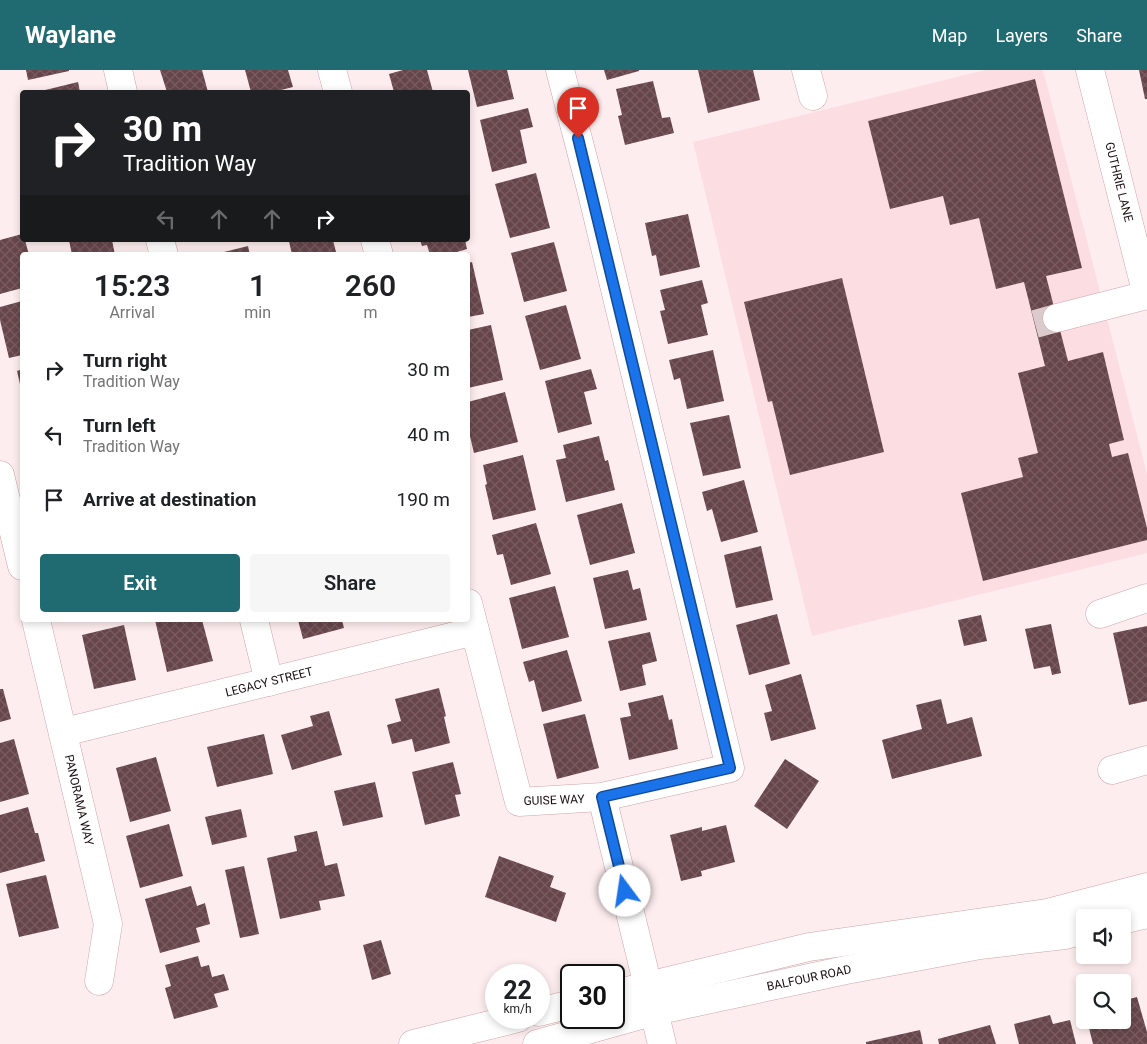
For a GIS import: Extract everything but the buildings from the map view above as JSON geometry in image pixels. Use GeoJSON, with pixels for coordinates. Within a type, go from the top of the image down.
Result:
{"type":"FeatureCollection","features":[{"type":"Feature","properties":{"kind":"street"},"geometry":{"type":"LineString","coordinates":[[118,70],[123,90]]}},
{"type":"Feature","properties":{"kind":"street"},"geometry":{"type":"LineString","coordinates":[[332,70],[337,90]]}},
{"type":"Feature","properties":{"kind":"street"},"geometry":{"type":"LineString","coordinates":[[560,70],[593,198],[730,768],[602,797]]}},
{"type":"Feature","properties":{"kind":"street"},"geometry":{"type":"LineString","coordinates":[[806,70],[813,96]]}},
{"type":"Feature","properties":{"kind":"street","name":"GUTHRIE LANE"},"geometry":{"type":"LineString","coordinates":[[1090,70],[1147,295]]}},
{"type":"Feature","properties":{"kind":"street"},"geometry":{"type":"LineString","coordinates":[[1057,318],[1147,295]]}},
{"type":"Feature","properties":{"kind":"street"},"geometry":{"type":"LineString","coordinates":[[0,475],[20,558]]}},
{"type":"Feature","properties":{"kind":"street"},"geometry":{"type":"LineString","coordinates":[[1100,614],[1147,598]]}},
{"type":"Feature","properties":{"kind":"street","name":"GUISE WAY"},"geometry":{"type":"LineString","coordinates":[[470,610],[519,802],[602,797],[662,1044]]}},
{"type":"Feature","properties":{"kind":"street","name":"PANORAMA WAY"},"geometry":{"type":"LineString","coordinates":[[36,622],[108,924],[99,981]]}},
{"type":"Feature","properties":{"kind":"street"},"geometry":{"type":"LineString","coordinates":[[254,622],[269,682]]}},
{"type":"Feature","properties":{"kind":"street","name":"LEGACY STREET"},"geometry":{"type":"LineString","coordinates":[[64,732],[475,631]]}},
{"type":"Feature","properties":{"kind":"street"},"geometry":{"type":"LineString","coordinates":[[1112,770],[1147,760]]}},
{"type":"Feature","properties":{"kind":"street"},"geometry":{"type":"LineString","coordinates":[[625,991],[809,947],[1047,913],[1147,887]]}},
{"type":"Feature","properties":{"kind":"street"},"geometry":{"type":"LineString","coordinates":[[1131,918],[1147,914]]}},
{"type":"Feature","properties":{"kind":"street","name":"BALFOUR ROAD"},"geometry":{"type":"LineString","coordinates":[[537,1044],[655,1011],[846,970],[980,945],[1076,932]]}},
{"type":"Feature","properties":{"kind":"street"},"geometry":{"type":"LineString","coordinates":[[413,1044],[485,1026]]}},
{"type":"Feature","properties":{"kind":"shaded area"},"geometry":{"type":"Polygon","coordinates":[[[985,70],[1043,70],[1147,474],[1147,553],[812,636],[693,142],[985,70]]]}},
{"type":"Feature","properties":{"kind":"tunnel"},"geometry":{"type":"LineString","coordinates":[[1035,324],[1057,318]]}},
{"type":"Feature","properties":{"kind":"route"},"geometry":{"type":"LineString","coordinates":[[578,138],[730,768],[602,797],[625,891]]}}]}
